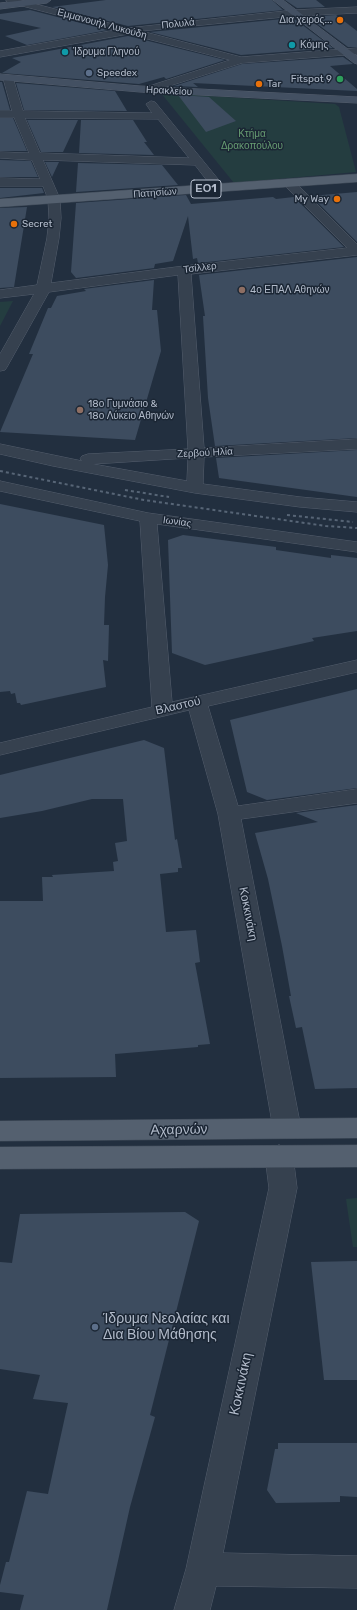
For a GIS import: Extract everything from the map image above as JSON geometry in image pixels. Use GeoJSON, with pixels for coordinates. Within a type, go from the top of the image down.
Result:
{"type":"FeatureCollection","features":[{"type":"Feature","properties":{"kind":"main road"},"geometry":{"type":"LineString","coordinates":[[0,6],[47,0]]}},
{"type":"Feature","properties":{"kind":"main road"},"geometry":{"type":"LineString","coordinates":[[277,0],[357,60]]}},
{"type":"Feature","properties":{"kind":"main road","name":"Ηρακλείου"},"geometry":{"type":"LineString","coordinates":[[4,78],[144,90],[338,100],[357,99]]}},
{"type":"Feature","properties":{"kind":"main road","name":"Πατησίων"},"geometry":{"type":"LineString","coordinates":[[0,203],[290,184],[357,178]]}},
{"type":"Feature","properties":{"kind":"main road","name":"Αχαρνών"},"geometry":{"type":"LineString","coordinates":[[0,1158],[284,1142],[357,1128]]}},
{"type":"Feature","properties":{"kind":"main road","name":"Αχαρνών"},"geometry":{"type":"LineString","coordinates":[[0,1131],[284,1142],[357,1156]]}},
{"type":"Feature","properties":{"kind":"street","name":"Εμμανουήλ Λυκούδη"},"geometry":{"type":"LineString","coordinates":[[10,0],[241,60]]}},
{"type":"Feature","properties":{"kind":"street","name":"Πολυλά"},"geometry":{"type":"LineString","coordinates":[[0,54],[128,31],[180,24],[294,13],[357,10]]}},
{"type":"Feature","properties":{"kind":"street"},"geometry":{"type":"LineString","coordinates":[[216,184],[160,116],[144,90],[241,60],[357,51]]}},
{"type":"Feature","properties":{"kind":"street"},"geometry":{"type":"LineString","coordinates":[[0,367],[43,290],[52,238],[54,199],[46,183],[4,78]]}},
{"type":"Feature","properties":{"kind":"street"},"geometry":{"type":"LineString","coordinates":[[0,114],[160,116]]}},
{"type":"Feature","properties":{"kind":"street"},"geometry":{"type":"LineString","coordinates":[[0,155],[197,162]]}},
{"type":"Feature","properties":{"kind":"street"},"geometry":{"type":"LineString","coordinates":[[0,182],[46,183]]}},
{"type":"Feature","properties":{"kind":"street"},"geometry":{"type":"LineString","coordinates":[[290,184],[357,251]]}},
{"type":"Feature","properties":{"kind":"street","name":"Τσίλλερ"},"geometry":{"type":"LineString","coordinates":[[0,294],[43,290],[184,270],[357,251]]}},
{"type":"Feature","properties":{"kind":"street"},"geometry":{"type":"LineString","coordinates":[[184,270],[196,453],[195,488]]}},
{"type":"Feature","properties":{"kind":"street","name":"Ζερβού Ηλία"},"geometry":{"type":"LineString","coordinates":[[53,461],[357,444]]}},
{"type":"Feature","properties":{"kind":"street"},"geometry":{"type":"LineString","coordinates":[[0,449],[53,461],[195,488],[300,502],[357,507]]}},
{"type":"Feature","properties":{"kind":"street","name":"Ιωνίας"},"geometry":{"type":"LineString","coordinates":[[0,486],[148,518],[324,544],[357,547]]}},
{"type":"Feature","properties":{"kind":"street"},"geometry":{"type":"LineString","coordinates":[[148,518],[162,710]]}},
{"type":"Feature","properties":{"kind":"street","name":"Βλαστού"},"geometry":{"type":"LineString","coordinates":[[0,749],[162,710],[357,666]]}},
{"type":"Feature","properties":{"kind":"street","name":"Κοκκινάκη"},"geometry":{"type":"LineString","coordinates":[[192,1610],[203,1569],[283,1188],[284,1142],[229,814],[197,702]]}},
{"type":"Feature","properties":{"kind":"street"},"geometry":{"type":"LineString","coordinates":[[229,814],[357,796]]}},
{"type":"Feature","properties":{"kind":"street"},"geometry":{"type":"LineString","coordinates":[[203,1569],[357,1572]]}},
{"type":"Feature","properties":{"kind":"green space","name":"Κτήμα Δρακοπούλου"},"geometry":{"type":"Polygon","coordinates":[[[161,93],[335,104],[339,107],[356,172],[234,183],[161,93]]]}},
{"type":"Feature","properties":{"kind":"green space"},"geometry":{"type":"Polygon","coordinates":[[[13,301],[0,326],[0,302],[13,301]]]}},
{"type":"Feature","properties":{"kind":"green space"},"geometry":{"type":"Polygon","coordinates":[[[357,1198],[357,1247],[353,1247],[346,1199],[357,1198]]]}},
{"type":"Feature","properties":{"kind":"building"},"geometry":{"type":"Polygon","coordinates":[[[106,0],[272,0],[283,10],[128,26],[52,7],[106,0]]]}},
{"type":"Feature","properties":{"kind":"building"},"geometry":{"type":"Polygon","coordinates":[[[285,0],[316,0],[325,7],[297,8],[285,0]]]}},
{"type":"Feature","properties":{"kind":"building"},"geometry":{"type":"Polygon","coordinates":[[[30,10],[108,30],[27,45],[5,36],[41,28],[0,19],[0,14],[30,10]]]}},
{"type":"Feature","properties":{"kind":"building"},"geometry":{"type":"Polygon","coordinates":[[[336,15],[357,31],[357,47],[348,47],[308,17],[336,15]]]}},
{"type":"Feature","properties":{"kind":"building"},"geometry":{"type":"Polygon","coordinates":[[[293,18],[333,48],[241,55],[150,32],[293,18]]]}},
{"type":"Feature","properties":{"kind":"building"},"geometry":{"type":"Polygon","coordinates":[[[128,36],[225,60],[166,79],[164,77],[139,84],[2,73],[21,62],[12,58],[128,36]]]}},
{"type":"Feature","properties":{"kind":"building"},"geometry":{"type":"Polygon","coordinates":[[[343,57],[353,64],[330,66],[357,89],[357,91],[193,83],[198,87],[174,86],[242,64],[343,57]]]}},
{"type":"Feature","properties":{"kind":"building"},"geometry":{"type":"Polygon","coordinates":[[[0,82],[2,82],[10,110],[0,110],[0,82]]]}},
{"type":"Feature","properties":{"kind":"building"},"geometry":{"type":"Polygon","coordinates":[[[16,83],[115,91],[127,111],[24,110],[16,83]]]}},
{"type":"Feature","properties":{"kind":"building"},"geometry":{"type":"Polygon","coordinates":[[[178,95],[209,97],[236,121],[206,132],[178,95]]]}},
{"type":"Feature","properties":{"kind":"building"},"geometry":{"type":"Polygon","coordinates":[[[0,118],[13,118],[27,151],[0,151],[0,118]]]}},
{"type":"Feature","properties":{"kind":"building"},"geometry":{"type":"Polygon","coordinates":[[[27,120],[78,120],[63,152],[41,152],[27,120]]]}},
{"type":"Feature","properties":{"kind":"building"},"geometry":{"type":"Polygon","coordinates":[[[81,120],[133,120],[147,142],[144,142],[154,155],[79,153],[81,120]]]}},
{"type":"Feature","properties":{"kind":"building"},"geometry":{"type":"Polygon","coordinates":[[[0,160],[31,161],[38,177],[0,177],[0,160]]]}},
{"type":"Feature","properties":{"kind":"building"},"geometry":{"type":"Polygon","coordinates":[[[45,162],[59,162],[52,177],[45,162]]]}},
{"type":"Feature","properties":{"kind":"building"},"geometry":{"type":"Polygon","coordinates":[[[78,163],[162,165],[178,185],[76,192],[78,163]]]}},
{"type":"Feature","properties":{"kind":"building"},"geometry":{"type":"Polygon","coordinates":[[[0,188],[42,188],[44,193],[0,198],[0,188]]]}},
{"type":"Feature","properties":{"kind":"building"},"geometry":{"type":"Polygon","coordinates":[[[357,192],[357,242],[311,196],[357,192]]]}},
{"type":"Feature","properties":{"kind":"building"},"geometry":{"type":"Polygon","coordinates":[[[186,195],[191,204],[273,197],[276,199],[294,197],[344,247],[198,263],[197,258],[193,259],[188,216],[173,261],[155,264],[154,268],[76,278],[71,272],[76,203],[186,195]]]}},
{"type":"Feature","properties":{"kind":"building"},"geometry":{"type":"Polygon","coordinates":[[[27,207],[14,287],[0,288],[0,208],[27,207]]]}},
{"type":"Feature","properties":{"kind":"building"},"geometry":{"type":"Polygon","coordinates":[[[357,257],[357,438],[215,446],[208,398],[203,316],[205,316],[199,275],[357,257]]]}},
{"type":"Feature","properties":{"kind":"building"},"geometry":{"type":"Polygon","coordinates":[[[154,280],[152,310],[157,310],[161,351],[135,440],[0,432],[33,354],[29,354],[48,308],[51,308],[57,296],[86,291],[84,289],[154,280]]]}},
{"type":"Feature","properties":{"kind":"building"},"geometry":{"type":"Polygon","coordinates":[[[357,450],[357,497],[219,478],[216,458],[357,450]]]}},
{"type":"Feature","properties":{"kind":"building"},"geometry":{"type":"Polygon","coordinates":[[[0,504],[104,525],[108,565],[104,625],[109,625],[108,661],[103,660],[106,687],[21,705],[20,703],[17,703],[15,693],[11,694],[10,691],[0,692],[0,504]]]}},
{"type":"Feature","properties":{"kind":"building"},"geometry":{"type":"Polygon","coordinates":[[[183,535],[276,547],[276,550],[331,558],[331,555],[357,558],[357,631],[312,638],[314,641],[205,665],[172,653],[168,540],[183,535]]]}},
{"type":"Feature","properties":{"kind":"building"},"geometry":{"type":"Polygon","coordinates":[[[357,689],[357,788],[267,800],[247,792],[230,720],[357,689]]]}},
{"type":"Feature","properties":{"kind":"building"},"geometry":{"type":"Polygon","coordinates":[[[144,740],[164,748],[175,840],[177,839],[182,868],[178,868],[178,872],[160,874],[166,932],[196,930],[200,962],[195,963],[210,1044],[198,1045],[198,1047],[115,1054],[116,1077],[0,1078],[0,901],[43,901],[42,877],[114,871],[113,862],[118,861],[115,843],[127,841],[123,799],[92,799],[42,811],[0,818],[0,775],[144,740]]]}},
{"type":"Feature","properties":{"kind":"building"},"geometry":{"type":"Polygon","coordinates":[[[357,805],[357,1088],[315,1089],[302,1027],[296,1028],[289,996],[291,996],[282,946],[268,879],[255,833],[318,822],[296,813],[357,805]]]}},
{"type":"Feature","properties":{"kind":"building"},"geometry":{"type":"Polygon","coordinates":[[[185,1212],[199,1221],[150,1415],[155,1417],[130,1507],[107,1610],[20,1610],[24,1595],[0,1592],[0,1585],[6,1562],[9,1562],[27,1491],[48,1494],[68,1403],[33,1399],[40,1375],[0,1369],[0,1262],[12,1263],[20,1214],[185,1212]]]}},
{"type":"Feature","properties":{"kind":"building"},"geometry":{"type":"Polygon","coordinates":[[[357,1261],[357,1380],[324,1380],[311,1262],[357,1261]]]}},
{"type":"Feature","properties":{"kind":"building"},"geometry":{"type":"Polygon","coordinates":[[[278,1443],[357,1443],[357,1497],[340,1496],[340,1502],[276,1503],[267,1490],[275,1449],[278,1449],[278,1443]]]}},
{"type":"Feature","properties":{"kind":"railway"},"geometry":{"type":"LineString","coordinates":[[0,471],[144,500],[326,526],[357,528]]}},
{"type":"Feature","properties":{"kind":"railway"},"geometry":{"type":"LineString","coordinates":[[125,490],[169,497]]}},
{"type":"Feature","properties":{"kind":"railway"},"geometry":{"type":"LineString","coordinates":[[287,515],[353,522]]}},
{"type":"Feature","properties":{"kind":"place","name":"Δια χειρός..."},"geometry":{"type":"Point","coordinates":[340,20]}},
{"type":"Feature","properties":{"kind":"place","name":"Κόμης"},"geometry":{"type":"Point","coordinates":[292,45]}},
{"type":"Feature","properties":{"kind":"place","name":"Ίδρυμα Γληνού"},"geometry":{"type":"Point","coordinates":[65,52]}},
{"type":"Feature","properties":{"kind":"place","name":"Speedex"},"geometry":{"type":"Point","coordinates":[89,73]}},
{"type":"Feature","properties":{"kind":"place","name":"Fitspot 9"},"geometry":{"type":"Point","coordinates":[340,79]}},
{"type":"Feature","properties":{"kind":"place","name":"Tar"},"geometry":{"type":"Point","coordinates":[259,84]}},
{"type":"Feature","properties":{"kind":"place","name":"My Way"},"geometry":{"type":"Point","coordinates":[337,199]}},
{"type":"Feature","properties":{"kind":"place","name":"Secret"},"geometry":{"type":"Point","coordinates":[14,224]}},
{"type":"Feature","properties":{"kind":"place","name":"4ο ΕΠΑΛ Αθηνών"},"geometry":{"type":"Point","coordinates":[242,290]}},
{"type":"Feature","properties":{"kind":"place","name":"18ο Γυμνάσιο & 18ο Λύκειο Αθηνών"},"geometry":{"type":"Point","coordinates":[80,410]}},
{"type":"Feature","properties":{"kind":"place","name":"Ίδρυμα Νεολαίας και Δια Βίου Μάθησης"},"geometry":{"type":"Point","coordinates":[95,1327]}}]}
